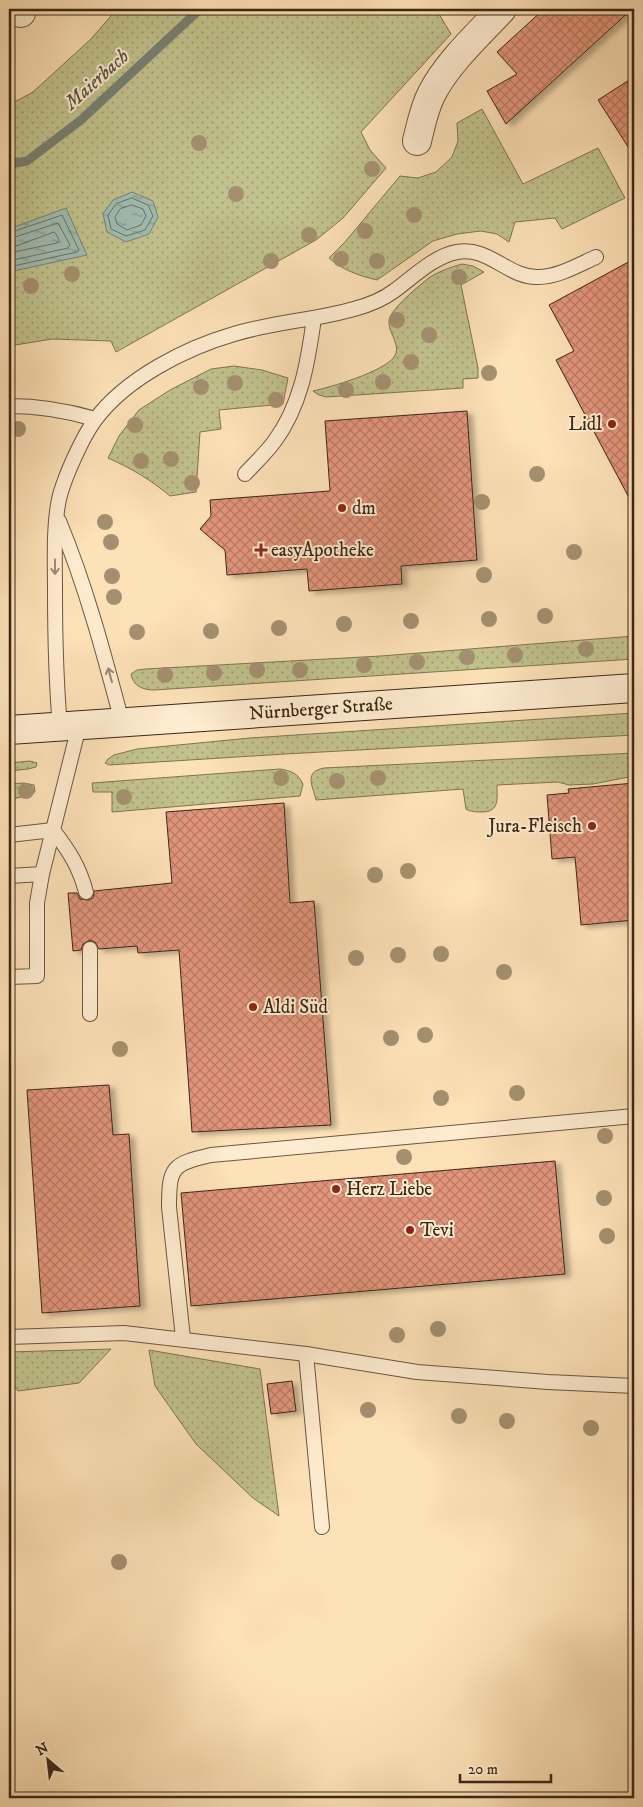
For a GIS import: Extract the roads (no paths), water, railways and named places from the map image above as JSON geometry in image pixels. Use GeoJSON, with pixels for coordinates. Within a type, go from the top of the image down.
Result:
{"type":"FeatureCollection","features":[{"type":"Feature","properties":{"kind":"main road"},"geometry":{"type":"LineString","coordinates":[[417,141],[424,113],[432,93],[444,75],[502,9]]}},
{"type":"Feature","properties":{"kind":"main road","name":"Nürnberger Straße"},"geometry":{"type":"LineString","coordinates":[[9,730],[634,688]]}},
{"type":"Feature","properties":{"kind":"lane"},"geometry":{"type":"LineString","coordinates":[[9,977],[37,976],[37,903],[53,830],[70,726],[55,668],[55,542],[60,497],[68,475],[95,419],[123,390],[156,368],[199,346],[235,334],[354,309],[376,302],[432,262],[456,252],[478,252],[520,274],[538,277],[560,273],[596,257]]}},
{"type":"Feature","properties":{"kind":"lane"},"geometry":{"type":"LineString","coordinates":[[245,474],[274,442],[288,419],[300,393],[308,359],[314,318]]}},
{"type":"Feature","properties":{"kind":"lane"},"geometry":{"type":"LineString","coordinates":[[9,406],[35,406],[70,412],[95,419]]}},
{"type":"Feature","properties":{"kind":"lane"},"geometry":{"type":"LineString","coordinates":[[58,518],[75,560],[122,722]]}},
{"type":"Feature","properties":{"kind":"lane"},"geometry":{"type":"LineString","coordinates":[[9,835],[53,830]]}},
{"type":"Feature","properties":{"kind":"lane"},"geometry":{"type":"LineString","coordinates":[[53,830],[72,855],[86,892]]}},
{"type":"Feature","properties":{"kind":"lane"},"geometry":{"type":"LineString","coordinates":[[9,876],[42,874]]}},
{"type":"Feature","properties":{"kind":"lane"},"geometry":{"type":"LineString","coordinates":[[90,949],[90,1014]]}},
{"type":"Feature","properties":{"kind":"lane"},"geometry":{"type":"LineString","coordinates":[[183,1338],[169,1207],[170,1179],[179,1165],[211,1155],[634,1116]]}},
{"type":"Feature","properties":{"kind":"lane"},"geometry":{"type":"LineString","coordinates":[[9,1337],[124,1333],[183,1338],[306,1354],[417,1372],[548,1382],[634,1386]]}},
{"type":"Feature","properties":{"kind":"lane"},"geometry":{"type":"LineString","coordinates":[[306,1354],[322,1527]]}},
{"type":"Feature","properties":{"kind":"water"},"geometry":{"type":"Polygon","coordinates":[[[132,192],[153,201],[158,217],[149,234],[126,242],[107,232],[103,214],[113,200],[132,192]]]}},
{"type":"Feature","properties":{"kind":"water"},"geometry":{"type":"Polygon","coordinates":[[[66,208],[87,255],[9,272],[9,229],[66,208]]]}},
{"type":"Feature","properties":{"kind":"waterway","name":"Maierbach"},"geometry":{"type":"LineString","coordinates":[[9,164],[27,161],[81,120],[200,9]]}},
{"type":"Feature","properties":{"kind":"place","name":"Lidl"},"geometry":{"type":"Point","coordinates":[612,424]}},
{"type":"Feature","properties":{"kind":"place","name":"dm"},"geometry":{"type":"Point","coordinates":[342,508]}},
{"type":"Feature","properties":{"kind":"place","name":"easyApotheke"},"geometry":{"type":"Point","coordinates":[261,550]}},
{"type":"Feature","properties":{"kind":"place","name":"Jura-Fleisch"},"geometry":{"type":"Point","coordinates":[592,826]}},
{"type":"Feature","properties":{"kind":"place","name":"Aldi Süd"},"geometry":{"type":"Point","coordinates":[253,1007]}},
{"type":"Feature","properties":{"kind":"place","name":"Herz Liebe"},"geometry":{"type":"Point","coordinates":[336,1189]}},
{"type":"Feature","properties":{"kind":"place","name":"Tevi"},"geometry":{"type":"Point","coordinates":[410,1230]}}]}
